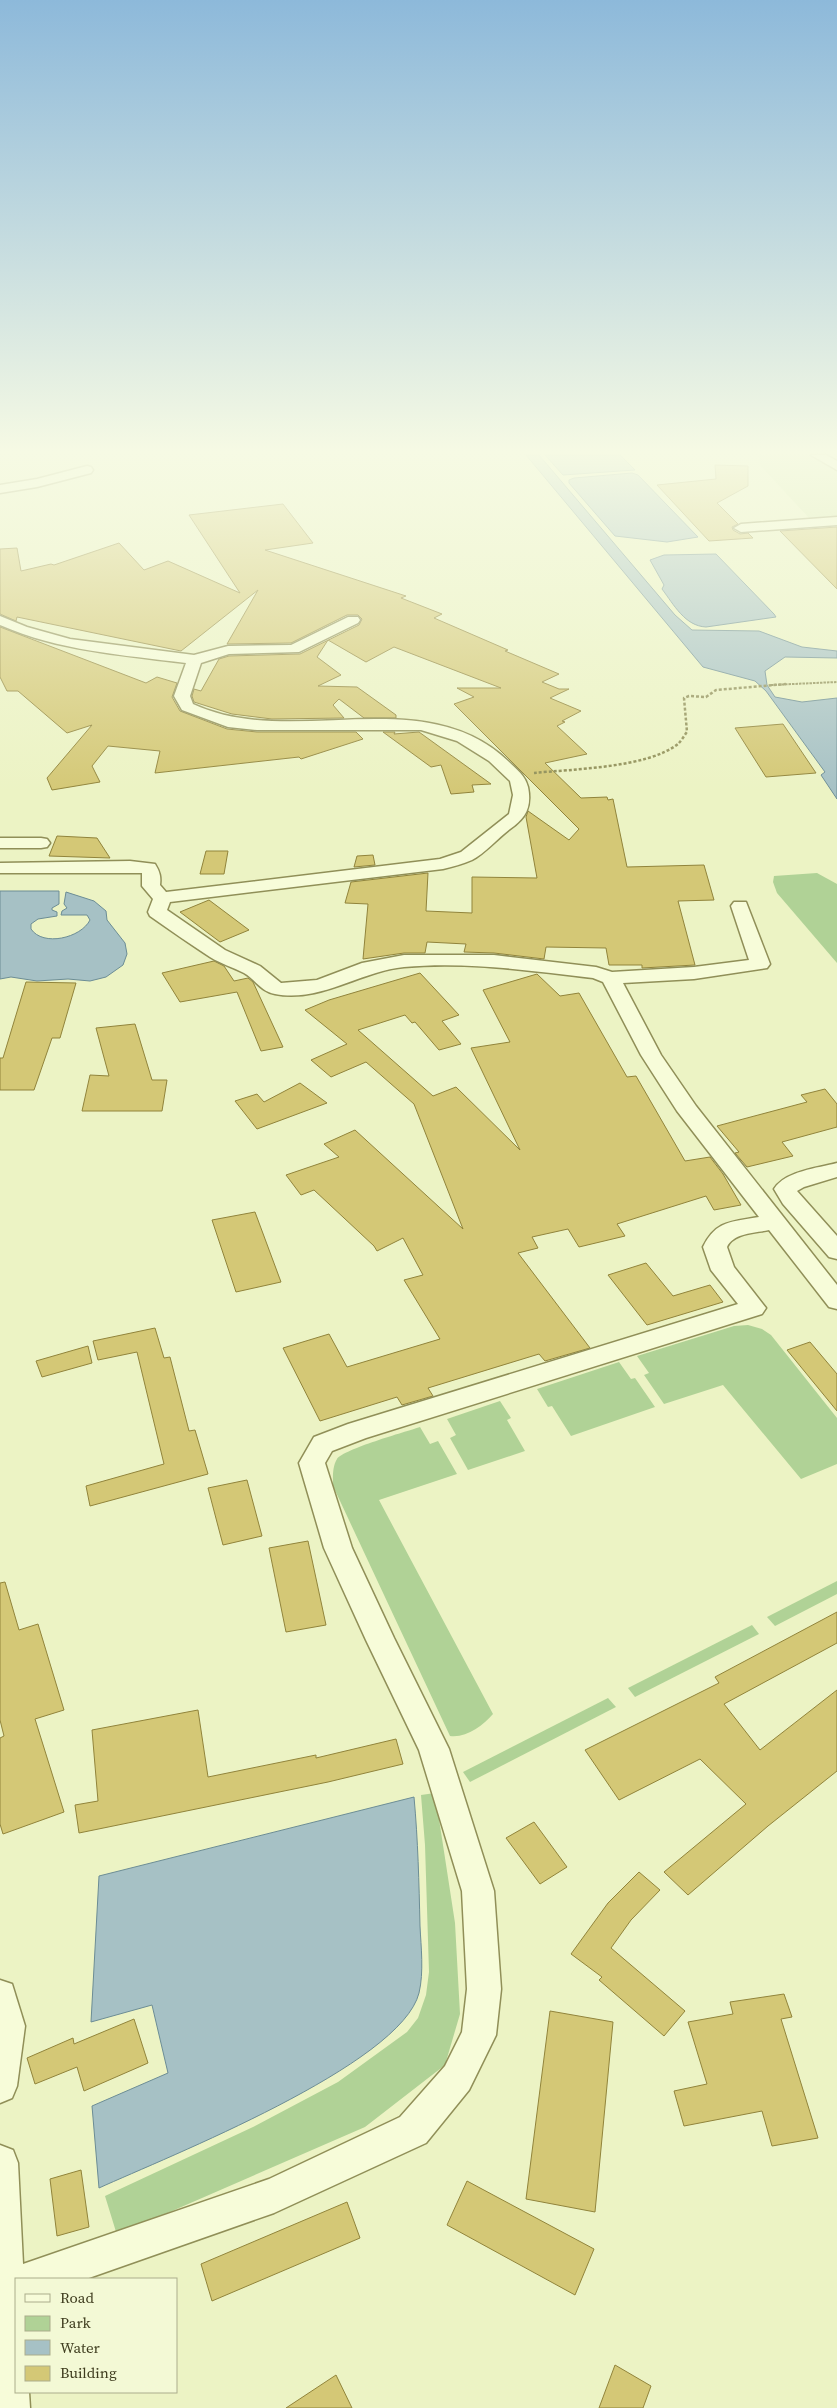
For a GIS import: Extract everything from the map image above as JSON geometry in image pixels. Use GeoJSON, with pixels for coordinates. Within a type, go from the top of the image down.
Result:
{"type":"FeatureCollection","features":[{"type":"Feature","properties":{"kind":"street"},"geometry":{"type":"LineString","coordinates":[[0,620],[28,632],[91,646],[195,660],[228,650],[294,649],[353,620]]}},
{"type":"Feature","properties":{"kind":"street"},"geometry":{"type":"LineString","coordinates":[[162,898],[443,864],[467,856],[488,837],[517,816],[521,794],[518,780],[495,758],[463,738],[422,725],[392,723],[283,726],[228,722],[202,714],[187,707],[182,696],[195,660]]}},
{"type":"Feature","properties":{"kind":"street"},"geometry":{"type":"LineString","coordinates":[[0,843],[41,843]]}},
{"type":"Feature","properties":{"kind":"street"},"geometry":{"type":"LineString","coordinates":[[0,868],[130,866],[149,868],[152,875],[151,886],[162,898]]}},
{"type":"Feature","properties":{"kind":"street"},"geometry":{"type":"LineString","coordinates":[[162,898],[157,912],[218,954],[253,970],[265,982],[277,989],[298,989],[321,985],[369,967],[404,961],[494,961],[596,973],[611,978],[694,974],[760,964],[740,906]]}},
{"type":"Feature","properties":{"kind":"street"},"geometry":{"type":"LineString","coordinates":[[611,978],[650,1055],[688,1111],[837,1302]]}},
{"type":"Feature","properties":{"kind":"street"},"geometry":{"type":"LineString","coordinates":[[805,1260],[837,1251],[791,1199],[785,1189],[796,1182],[837,1170]]}},
{"type":"Feature","properties":{"kind":"street"},"geometry":{"type":"LineString","coordinates":[[35,2278],[274,2195],[414,2130],[457,2078],[479,2035],[484,1989],[478,1891],[434,1749],[380,1640],[338,1548],[312,1463],[324,1444],[357,1431],[754,1308],[724,1270],[715,1247],[720,1236],[732,1230],[774,1221]]}},
{"type":"Feature","properties":{"kind":"street"},"geometry":{"type":"LineString","coordinates":[[0,1996],[8,2026],[0,2086]]}},
{"type":"Feature","properties":{"kind":"street"},"geometry":{"type":"LineString","coordinates":[[0,2162],[17,2278]]}},
{"type":"Feature","properties":{"kind":"street"},"geometry":{"type":"LineString","coordinates":[[10,2408],[15,2330]]}},
{"type":"Feature","properties":{"kind":"path"},"geometry":{"type":"LineString","coordinates":[[514,776],[628,763],[663,752],[680,743],[687,733],[688,725],[682,707],[684,698],[689,696],[706,697],[716,690],[837,682]]}},
{"type":"Feature","properties":{"kind":"green space"},"geometry":{"type":"Polygon","coordinates":[[[817,873],[837,884],[837,963],[777,893],[773,882],[774,876],[817,873]]]}},
{"type":"Feature","properties":{"kind":"green space"},"geometry":{"type":"Polygon","coordinates":[[[748,1325],[762,1329],[771,1335],[837,1418],[837,1464],[801,1479],[723,1385],[664,1404],[644,1375],[649,1373],[637,1356],[734,1326],[748,1325]]]}},
{"type":"Feature","properties":{"kind":"green space"},"geometry":{"type":"Polygon","coordinates":[[[619,1362],[631,1379],[635,1378],[655,1407],[571,1436],[552,1406],[548,1407],[537,1389],[619,1362]]]}},
{"type":"Feature","properties":{"kind":"green space"},"geometry":{"type":"Polygon","coordinates":[[[500,1401],[511,1418],[507,1420],[525,1451],[468,1470],[450,1438],[456,1435],[447,1419],[500,1401]]]}},
{"type":"Feature","properties":{"kind":"green space"},"geometry":{"type":"Polygon","coordinates":[[[420,1427],[430,1444],[438,1441],[457,1474],[379,1500],[493,1714],[474,1730],[456,1736],[450,1736],[333,1486],[334,1465],[342,1455],[362,1446],[420,1427]]]}},
{"type":"Feature","properties":{"kind":"green space"},"geometry":{"type":"Polygon","coordinates":[[[837,1581],[837,1594],[775,1626],[767,1617],[837,1581]]]}},
{"type":"Feature","properties":{"kind":"green space"},"geometry":{"type":"Polygon","coordinates":[[[752,1625],[759,1634],[635,1697],[628,1688],[752,1625]]]}},
{"type":"Feature","properties":{"kind":"green space"},"geometry":{"type":"Polygon","coordinates":[[[608,1698],[616,1707],[470,1782],[463,1772],[608,1698]]]}},
{"type":"Feature","properties":{"kind":"green space"},"geometry":{"type":"Polygon","coordinates":[[[435,1793],[455,1923],[460,2014],[445,2065],[365,2127],[117,2235],[105,2196],[253,2127],[338,2082],[407,2032],[418,2018],[426,1995],[429,1972],[425,1845],[421,1795],[435,1793]]]}},
{"type":"Feature","properties":{"kind":"water"},"geometry":{"type":"Polygon","coordinates":[[[620,567],[635,567],[675,615],[692,630],[759,631],[802,647],[837,651],[837,658],[785,657],[765,671],[767,685],[775,697],[802,702],[837,698],[837,799],[821,775],[825,772],[766,691],[755,681],[703,667],[620,567]]]}},
{"type":"Feature","properties":{"kind":"water"},"geometry":{"type":"Polygon","coordinates":[[[654,567],[729,567],[776,617],[706,627],[699,626],[681,614],[662,589],[664,585],[654,567]]]}},
{"type":"Feature","properties":{"kind":"water"},"geometry":{"type":"Polygon","coordinates":[[[0,891],[59,891],[59,904],[52,908],[52,910],[57,912],[57,916],[38,919],[31,924],[31,929],[37,935],[53,939],[71,936],[79,932],[90,920],[87,915],[61,915],[62,911],[67,908],[64,904],[66,892],[94,901],[106,911],[107,920],[125,943],[127,954],[123,965],[106,977],[90,981],[68,979],[37,981],[11,977],[0,979],[0,891]]]}},
{"type":"Feature","properties":{"kind":"water"},"geometry":{"type":"Polygon","coordinates":[[[414,1797],[422,1959],[419,1993],[403,2021],[371,2049],[328,2078],[278,2106],[175,2155],[99,2188],[92,2106],[168,2073],[152,2005],[91,2022],[99,1876],[414,1797]]]}},
{"type":"Feature","properties":{"kind":"building"},"geometry":{"type":"Polygon","coordinates":[[[0,567],[20,567],[21,571],[37,567],[142,567],[144,570],[151,567],[182,567],[240,593],[223,567],[318,567],[406,596],[401,598],[442,614],[434,618],[559,674],[542,682],[559,689],[569,689],[550,698],[581,711],[562,721],[565,722],[557,726],[587,754],[545,763],[581,798],[607,797],[608,800],[613,799],[627,867],[704,865],[714,900],[678,901],[695,965],[642,968],[642,965],[609,965],[606,948],[546,947],[544,959],[494,953],[464,952],[466,944],[427,942],[425,953],[404,953],[363,959],[368,904],[345,903],[351,882],[428,873],[426,911],[472,913],[472,877],[537,878],[526,817],[528,811],[569,840],[579,829],[454,704],[474,697],[457,688],[501,688],[394,647],[366,662],[328,640],[359,625],[362,619],[358,615],[347,615],[291,643],[227,644],[258,590],[181,651],[17,617],[16,621],[0,614],[0,567]]]}},
{"type":"Feature","properties":{"kind":"building"},"geometry":{"type":"Polygon","coordinates":[[[816,567],[837,567],[837,589],[816,567]]]}},
{"type":"Feature","properties":{"kind":"building"},"geometry":{"type":"Polygon","coordinates":[[[0,627],[146,683],[157,677],[177,683],[172,697],[180,711],[227,729],[257,732],[356,732],[363,739],[301,759],[299,757],[155,773],[160,751],[108,746],[92,766],[100,782],[52,790],[47,778],[92,725],[67,733],[18,691],[7,691],[0,677],[0,627]]]}},
{"type":"Feature","properties":{"kind":"building"},"geometry":{"type":"Polygon","coordinates":[[[328,640],[317,657],[341,675],[318,686],[357,687],[396,715],[396,718],[364,718],[339,699],[333,705],[344,718],[272,719],[232,714],[194,702],[192,696],[194,689],[201,691],[219,659],[229,656],[300,654],[328,640]]]}},
{"type":"Feature","properties":{"kind":"building"},"geometry":{"type":"Polygon","coordinates":[[[783,724],[816,773],[766,777],[735,728],[783,724]]]}},
{"type":"Feature","properties":{"kind":"building"},"geometry":{"type":"Polygon","coordinates":[[[383,732],[395,732],[394,734],[419,732],[491,784],[472,785],[474,792],[451,794],[441,765],[431,767],[383,732]]]}},
{"type":"Feature","properties":{"kind":"building"},"geometry":{"type":"Polygon","coordinates":[[[57,836],[97,838],[110,858],[49,856],[57,836]]]}},
{"type":"Feature","properties":{"kind":"building"},"geometry":{"type":"Polygon","coordinates":[[[206,851],[228,851],[224,874],[200,874],[206,851]]]}},
{"type":"Feature","properties":{"kind":"building"},"geometry":{"type":"Polygon","coordinates":[[[373,855],[375,865],[354,867],[357,856],[373,855]]]}},
{"type":"Feature","properties":{"kind":"building"},"geometry":{"type":"Polygon","coordinates":[[[209,900],[249,930],[220,942],[180,912],[209,900]]]}},
{"type":"Feature","properties":{"kind":"building"},"geometry":{"type":"Polygon","coordinates":[[[214,961],[224,966],[234,981],[248,978],[253,982],[283,1047],[261,1051],[237,992],[180,1002],[162,973],[214,961]]]}},
{"type":"Feature","properties":{"kind":"building"},"geometry":{"type":"Polygon","coordinates":[[[420,973],[459,1015],[442,1021],[461,1044],[439,1050],[415,1022],[412,1023],[405,1015],[358,1030],[433,1096],[456,1087],[520,1150],[471,1048],[510,1042],[483,990],[537,974],[560,996],[579,993],[627,1077],[636,1076],[685,1161],[710,1157],[723,1174],[741,1205],[714,1210],[706,1196],[617,1224],[625,1236],[579,1247],[568,1229],[532,1237],[538,1248],[518,1253],[590,1348],[545,1361],[539,1354],[428,1388],[433,1396],[402,1405],[397,1397],[320,1421],[283,1348],[329,1334],[347,1367],[440,1339],[404,1280],[423,1275],[403,1238],[377,1251],[374,1246],[314,1190],[301,1195],[286,1175],[339,1157],[324,1144],[355,1130],[463,1229],[414,1104],[366,1062],[331,1077],[311,1060],[347,1044],[305,1010],[329,1000],[420,973]]]}},
{"type":"Feature","properties":{"kind":"building"},"geometry":{"type":"Polygon","coordinates":[[[26,982],[76,983],[60,1038],[52,1038],[34,1090],[0,1090],[0,1058],[3,1058],[26,982]]]}},
{"type":"Feature","properties":{"kind":"building"},"geometry":{"type":"Polygon","coordinates":[[[135,1024],[152,1080],[167,1080],[162,1111],[82,1111],[90,1075],[109,1076],[96,1028],[135,1024]]]}},
{"type":"Feature","properties":{"kind":"building"},"geometry":{"type":"Polygon","coordinates":[[[300,1083],[327,1103],[257,1129],[235,1101],[257,1094],[264,1102],[300,1083]]]}},
{"type":"Feature","properties":{"kind":"building"},"geometry":{"type":"Polygon","coordinates":[[[825,1089],[837,1104],[837,1127],[782,1142],[793,1156],[747,1167],[735,1153],[739,1152],[717,1126],[807,1102],[801,1095],[825,1089]]]}},
{"type":"Feature","properties":{"kind":"building"},"geometry":{"type":"Polygon","coordinates":[[[255,1212],[281,1282],[236,1292],[212,1220],[255,1212]]]}},
{"type":"Feature","properties":{"kind":"building"},"geometry":{"type":"Polygon","coordinates":[[[646,1263],[673,1296],[710,1285],[723,1302],[647,1325],[608,1275],[646,1263]]]}},
{"type":"Feature","properties":{"kind":"building"},"geometry":{"type":"Polygon","coordinates":[[[155,1328],[164,1358],[170,1357],[189,1431],[195,1430],[208,1474],[90,1506],[86,1486],[164,1464],[137,1352],[98,1360],[93,1341],[155,1328]]]}},
{"type":"Feature","properties":{"kind":"building"},"geometry":{"type":"Polygon","coordinates":[[[810,1342],[837,1374],[837,1411],[787,1350],[810,1342]]]}},
{"type":"Feature","properties":{"kind":"building"},"geometry":{"type":"Polygon","coordinates":[[[88,1346],[92,1363],[42,1377],[36,1361],[88,1346]]]}},
{"type":"Feature","properties":{"kind":"building"},"geometry":{"type":"Polygon","coordinates":[[[247,1480],[262,1536],[223,1545],[208,1488],[247,1480]]]}},
{"type":"Feature","properties":{"kind":"building"},"geometry":{"type":"Polygon","coordinates":[[[308,1541],[326,1625],[286,1632],[269,1548],[308,1541]]]}},
{"type":"Feature","properties":{"kind":"building"},"geometry":{"type":"Polygon","coordinates":[[[5,1582],[19,1630],[38,1624],[64,1710],[35,1719],[64,1812],[3,1834],[0,1824],[0,1738],[4,1736],[0,1720],[0,1583],[5,1582]]]}},
{"type":"Feature","properties":{"kind":"building"},"geometry":{"type":"Polygon","coordinates":[[[837,1612],[837,1643],[724,1704],[760,1750],[837,1690],[837,1771],[768,1826],[688,1895],[664,1872],[746,1804],[700,1759],[619,1800],[585,1750],[719,1683],[715,1677],[837,1612]]]}},
{"type":"Feature","properties":{"kind":"building"},"geometry":{"type":"Polygon","coordinates":[[[198,1710],[208,1777],[316,1755],[316,1758],[396,1739],[403,1764],[328,1782],[79,1833],[75,1805],[98,1801],[92,1730],[198,1710]]]}},
{"type":"Feature","properties":{"kind":"building"},"geometry":{"type":"Polygon","coordinates":[[[534,1822],[567,1867],[540,1884],[506,1838],[534,1822]]]}},
{"type":"Feature","properties":{"kind":"building"},"geometry":{"type":"Polygon","coordinates":[[[639,1872],[660,1890],[631,1920],[611,1948],[685,2011],[664,2036],[599,1980],[602,1977],[571,1954],[608,1903],[639,1872]]]}},
{"type":"Feature","properties":{"kind":"building"},"geometry":{"type":"Polygon","coordinates":[[[784,1994],[792,2017],[781,2019],[818,2138],[772,2146],[762,2111],[684,2126],[674,2091],[707,2084],[688,2022],[733,2014],[730,2002],[784,1994]]]}},
{"type":"Feature","properties":{"kind":"building"},"geometry":{"type":"Polygon","coordinates":[[[550,2011],[613,2022],[595,2212],[526,2199],[550,2011]]]}},
{"type":"Feature","properties":{"kind":"building"},"geometry":{"type":"Polygon","coordinates":[[[134,2019],[148,2063],[84,2091],[77,2067],[35,2084],[27,2058],[73,2038],[74,2044],[134,2019]]]}},
{"type":"Feature","properties":{"kind":"building"},"geometry":{"type":"Polygon","coordinates":[[[81,2170],[89,2227],[57,2236],[50,2179],[81,2170]]]}},
{"type":"Feature","properties":{"kind":"building"},"geometry":{"type":"Polygon","coordinates":[[[467,2181],[594,2249],[575,2295],[447,2225],[467,2181]]]}},
{"type":"Feature","properties":{"kind":"building"},"geometry":{"type":"Polygon","coordinates":[[[347,2202],[360,2238],[212,2301],[201,2264],[347,2202]]]}},
{"type":"Feature","properties":{"kind":"building"},"geometry":{"type":"Polygon","coordinates":[[[615,2365],[651,2386],[643,2408],[599,2408],[615,2365]]]}},
{"type":"Feature","properties":{"kind":"building"},"geometry":{"type":"Polygon","coordinates":[[[336,2375],[352,2408],[286,2408],[336,2375]]]}}]}
